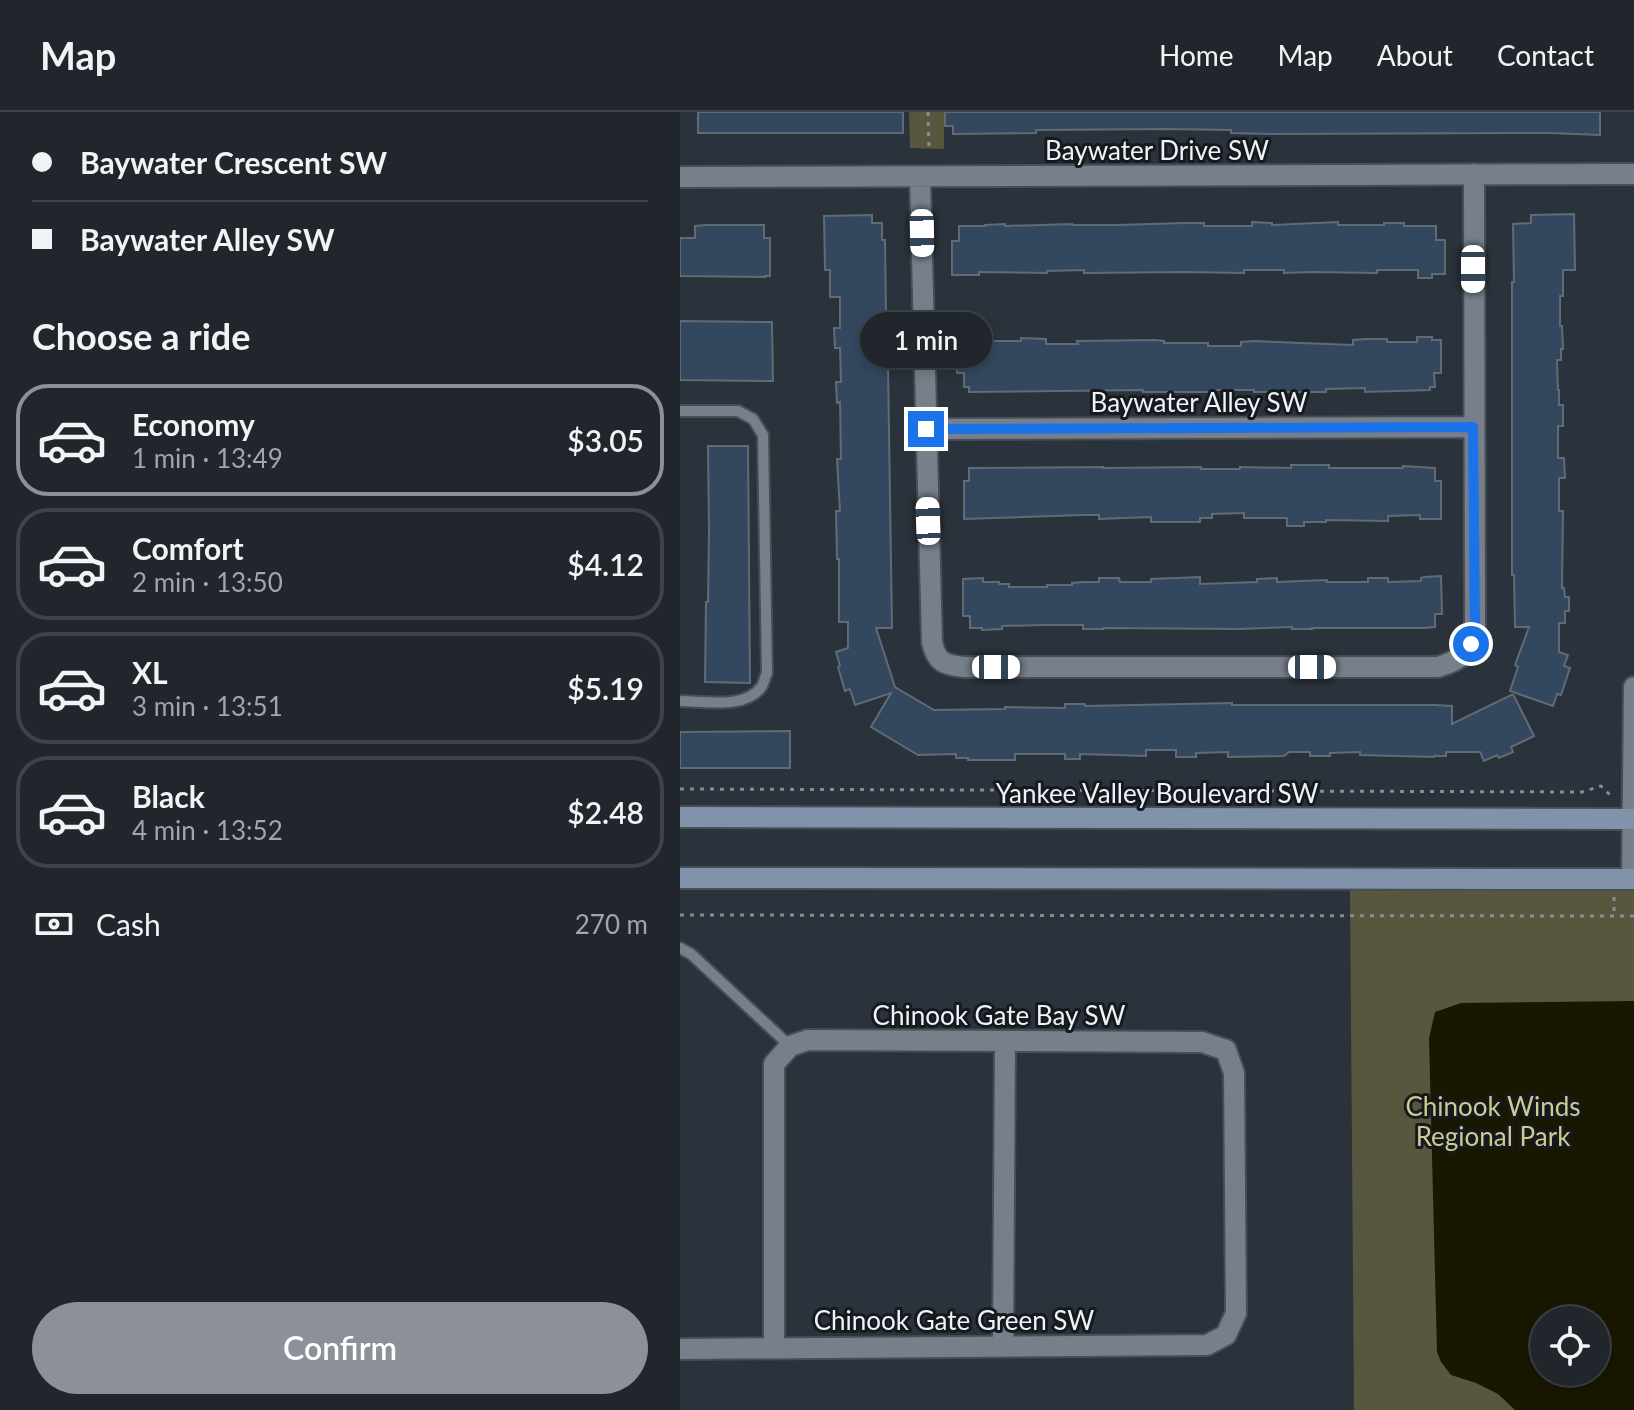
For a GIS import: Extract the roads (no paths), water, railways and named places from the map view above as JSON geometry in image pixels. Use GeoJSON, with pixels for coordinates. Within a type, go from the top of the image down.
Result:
{"type":"FeatureCollection","features":[{"type":"Feature","properties":{"kind":"main road","name":"Yankee Valley Boulevard SW"},"geometry":{"type":"LineString","coordinates":[[680,817],[1633,819]]}},
{"type":"Feature","properties":{"kind":"main road"},"geometry":{"type":"LineString","coordinates":[[680,878],[1633,879]]}},
{"type":"Feature","properties":{"kind":"street"},"geometry":{"type":"LineString","coordinates":[[920,178],[932,642],[939,660],[964,667],[1438,667],[1465,655],[1475,631],[1474,174]]}},
{"type":"Feature","properties":{"kind":"street","name":"Baywater Drive SW"},"geometry":{"type":"LineString","coordinates":[[680,177],[1634,174]]}},
{"type":"Feature","properties":{"kind":"street","name":"Baywater Alley SW"},"geometry":{"type":"LineString","coordinates":[[926,429],[1473,427]]}},
{"type":"Feature","properties":{"kind":"street"},"geometry":{"type":"LineString","coordinates":[[1633,879],[1634,687]]}},
{"type":"Feature","properties":{"kind":"street","name":"Chinook Gate Bay SW"},"geometry":{"type":"LineString","coordinates":[[790,1046],[808,1040],[1202,1042],[1226,1050],[1234,1073],[1236,1313],[1226,1335]]}},
{"type":"Feature","properties":{"kind":"street"},"geometry":{"type":"LineString","coordinates":[[1003,1346],[1005,1041]]}},
{"type":"Feature","properties":{"kind":"street"},"geometry":{"type":"LineString","coordinates":[[774,1347],[774,1064],[790,1046]]}},
{"type":"Feature","properties":{"kind":"street","name":"Chinook Gate Green SW"},"geometry":{"type":"LineString","coordinates":[[680,1349],[1207,1345],[1226,1335]]}},
{"type":"Feature","properties":{"kind":"lane"},"geometry":{"type":"LineString","coordinates":[[680,411],[738,411],[753,419],[763,435],[767,673],[761,687],[748,698],[680,701]]}},
{"type":"Feature","properties":{"kind":"lane"},"geometry":{"type":"LineString","coordinates":[[680,948],[691,954],[790,1046]]}},
{"type":"Feature","properties":{"kind":"park label","name":"Chinook Winds Regional Park"},"geometry":{"type":"Point","coordinates":[1493,1121]}}]}
